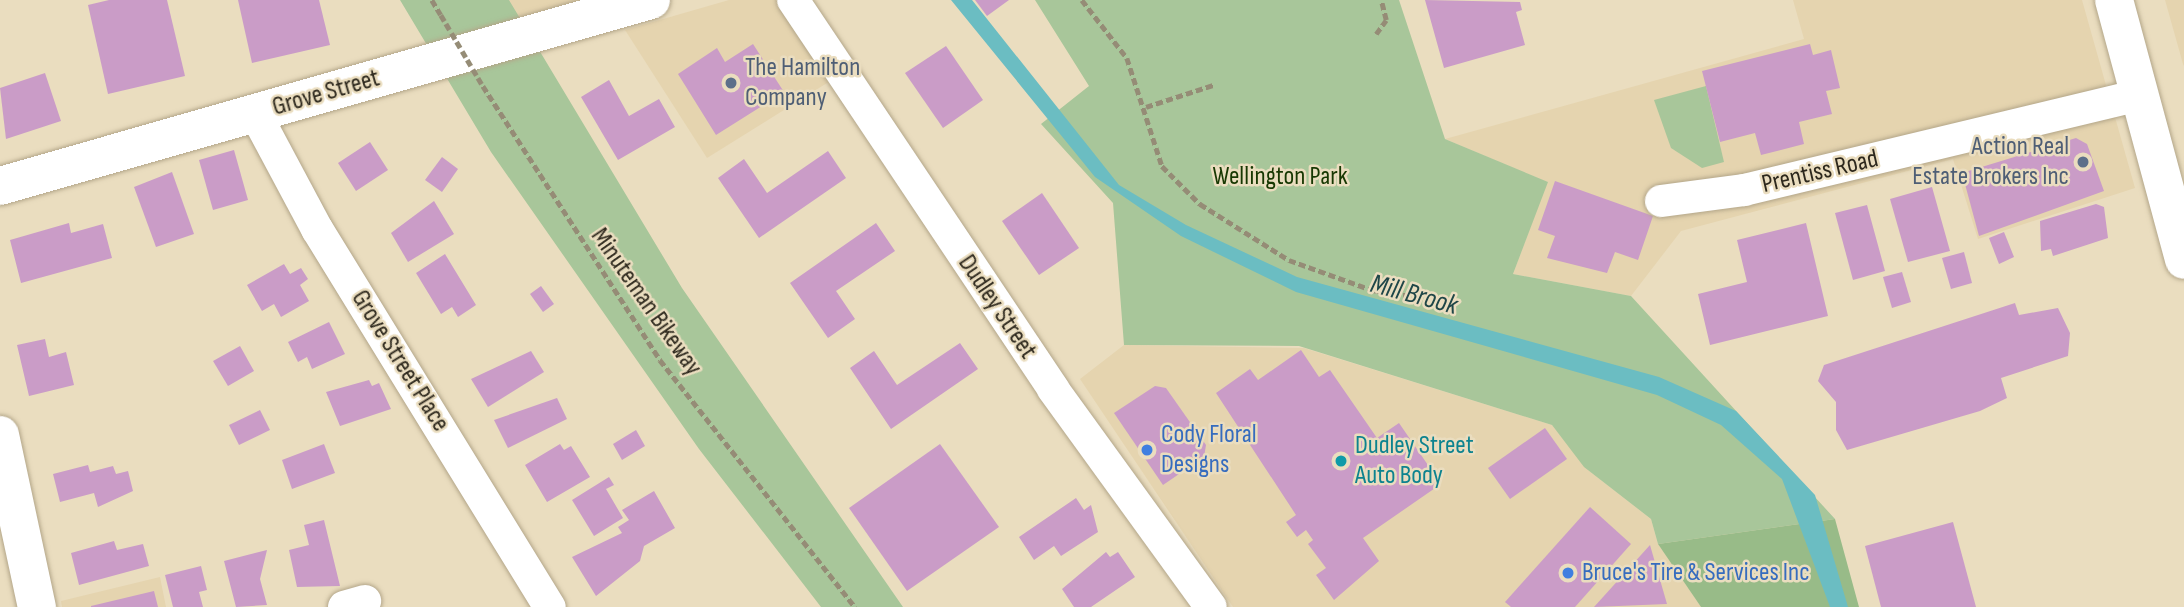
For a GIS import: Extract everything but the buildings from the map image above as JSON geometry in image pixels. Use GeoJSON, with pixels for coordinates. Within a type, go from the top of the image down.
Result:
{"type":"FeatureCollection","features":[{"type":"Feature","properties":{"kind":"main road","name":"Grove Street"},"geometry":{"type":"LineString","coordinates":[[0,186],[651,0]]}},
{"type":"Feature","properties":{"kind":"main road"},"geometry":{"type":"LineString","coordinates":[[2114,0],[2178,210],[2184,260]]}},
{"type":"Feature","properties":{"kind":"main road"},"geometry":{"type":"LineString","coordinates":[[0,435],[37,607]]}},
{"type":"Feature","properties":{"kind":"street","name":"Dudley Street"},"geometry":{"type":"LineString","coordinates":[[793,0],[1053,389],[1211,607]]}},
{"type":"Feature","properties":{"kind":"street","name":"Prentiss Road"},"geometry":{"type":"LineString","coordinates":[[1661,201],[1744,190],[2141,95]]}},
{"type":"Feature","properties":{"kind":"street","name":"Grove Street Place"},"geometry":{"type":"LineString","coordinates":[[255,113],[317,229],[550,607]]}},
{"type":"Feature","properties":{"kind":"path","name":"Minuteman Bikeway"},"geometry":{"type":"LineString","coordinates":[[432,0],[483,86],[653,350],[855,607]]}},
{"type":"Feature","properties":{"kind":"path"},"geometry":{"type":"LineString","coordinates":[[1082,0],[1127,58],[1146,107],[1163,166],[1200,204],[1246,234],[1338,279],[1416,297]]}},
{"type":"Feature","properties":{"kind":"path"},"geometry":{"type":"LineString","coordinates":[[1376,34],[1386,20],[1381,0]]}},
{"type":"Feature","properties":{"kind":"path"},"geometry":{"type":"LineString","coordinates":[[1146,107],[1213,85]]}},
{"type":"Feature","properties":{"kind":"shaded area"},"geometry":{"type":"Polygon","coordinates":[[[509,0],[588,0],[519,20],[509,0]]]}},
{"type":"Feature","properties":{"kind":"shaded area"},"geometry":{"type":"Polygon","coordinates":[[[729,0],[779,0],[835,78],[707,158],[625,30],[729,0]]]}},
{"type":"Feature","properties":{"kind":"shaded area"},"geometry":{"type":"Polygon","coordinates":[[[1793,0],[2082,0],[2135,188],[1978,239],[1953,159],[1681,231],[1631,296],[1513,274],[1547,182],[1445,139],[1804,39],[1793,0]]]}},
{"type":"Feature","properties":{"kind":"shaded area"},"geometry":{"type":"Polygon","coordinates":[[[2165,0],[2184,0],[2184,66],[2183,64],[2165,0]]]}},
{"type":"Feature","properties":{"kind":"shaded area"},"geometry":{"type":"Polygon","coordinates":[[[1124,345],[1304,348],[1552,425],[1588,470],[1651,519],[1658,544],[1701,607],[1233,607],[1080,379],[1124,345]]]}},
{"type":"Feature","properties":{"kind":"shaded area"},"geometry":{"type":"Polygon","coordinates":[[[160,577],[166,607],[62,607],[61,601],[160,577]]]}},
{"type":"Feature","properties":{"kind":"green space"},"geometry":{"type":"Polygon","coordinates":[[[400,0],[509,0],[682,288],[903,607],[821,607],[699,449],[491,152],[400,0]]]}},
{"type":"Feature","properties":{"kind":"green space","name":"Wellington Park"},"geometry":{"type":"Polygon","coordinates":[[[1035,0],[1399,0],[1445,139],[1548,182],[1513,274],[1631,296],[1835,519],[1658,544],[1651,519],[1584,467],[1552,425],[1299,346],[1124,345],[1113,203],[1041,124],[1089,86],[1035,0]]]}},
{"type":"Feature","properties":{"kind":"green space"},"geometry":{"type":"Polygon","coordinates":[[[1706,86],[1724,162],[1702,168],[1671,148],[1654,100],[1706,86]]]}},
{"type":"Feature","properties":{"kind":"green space"},"geometry":{"type":"Polygon","coordinates":[[[1835,519],[1859,607],[1701,607],[1658,544],[1835,519]]]}},
{"type":"Feature","properties":{"kind":"water"},"geometry":{"type":"Polygon","coordinates":[[[951,0],[972,0],[1119,185],[1186,225],[1297,277],[1659,377],[1736,411],[1815,495],[1848,607],[1830,607],[1782,479],[1721,425],[1657,395],[1296,292],[1181,236],[1095,177],[951,0]]]}},
{"type":"Feature","properties":{"kind":"place","name":"The Hamilton Company"},"geometry":{"type":"Point","coordinates":[731,83]}},
{"type":"Feature","properties":{"kind":"place","name":"Action Real Estate Brokers Inc"},"geometry":{"type":"Point","coordinates":[2083,162]}},
{"type":"Feature","properties":{"kind":"place","name":"Cody Floral Designs"},"geometry":{"type":"Point","coordinates":[1147,450]}},
{"type":"Feature","properties":{"kind":"place","name":"Dudley Street Auto Body"},"geometry":{"type":"Point","coordinates":[1341,461]}},
{"type":"Feature","properties":{"kind":"place","name":"Bruce's Tire & Services Inc"},"geometry":{"type":"Point","coordinates":[1568,573]}},
{"type":"Feature","properties":{"kind":"water label","name":"Mill Brook"},"geometry":{"type":"Point","coordinates":[1414,295]}}]}
